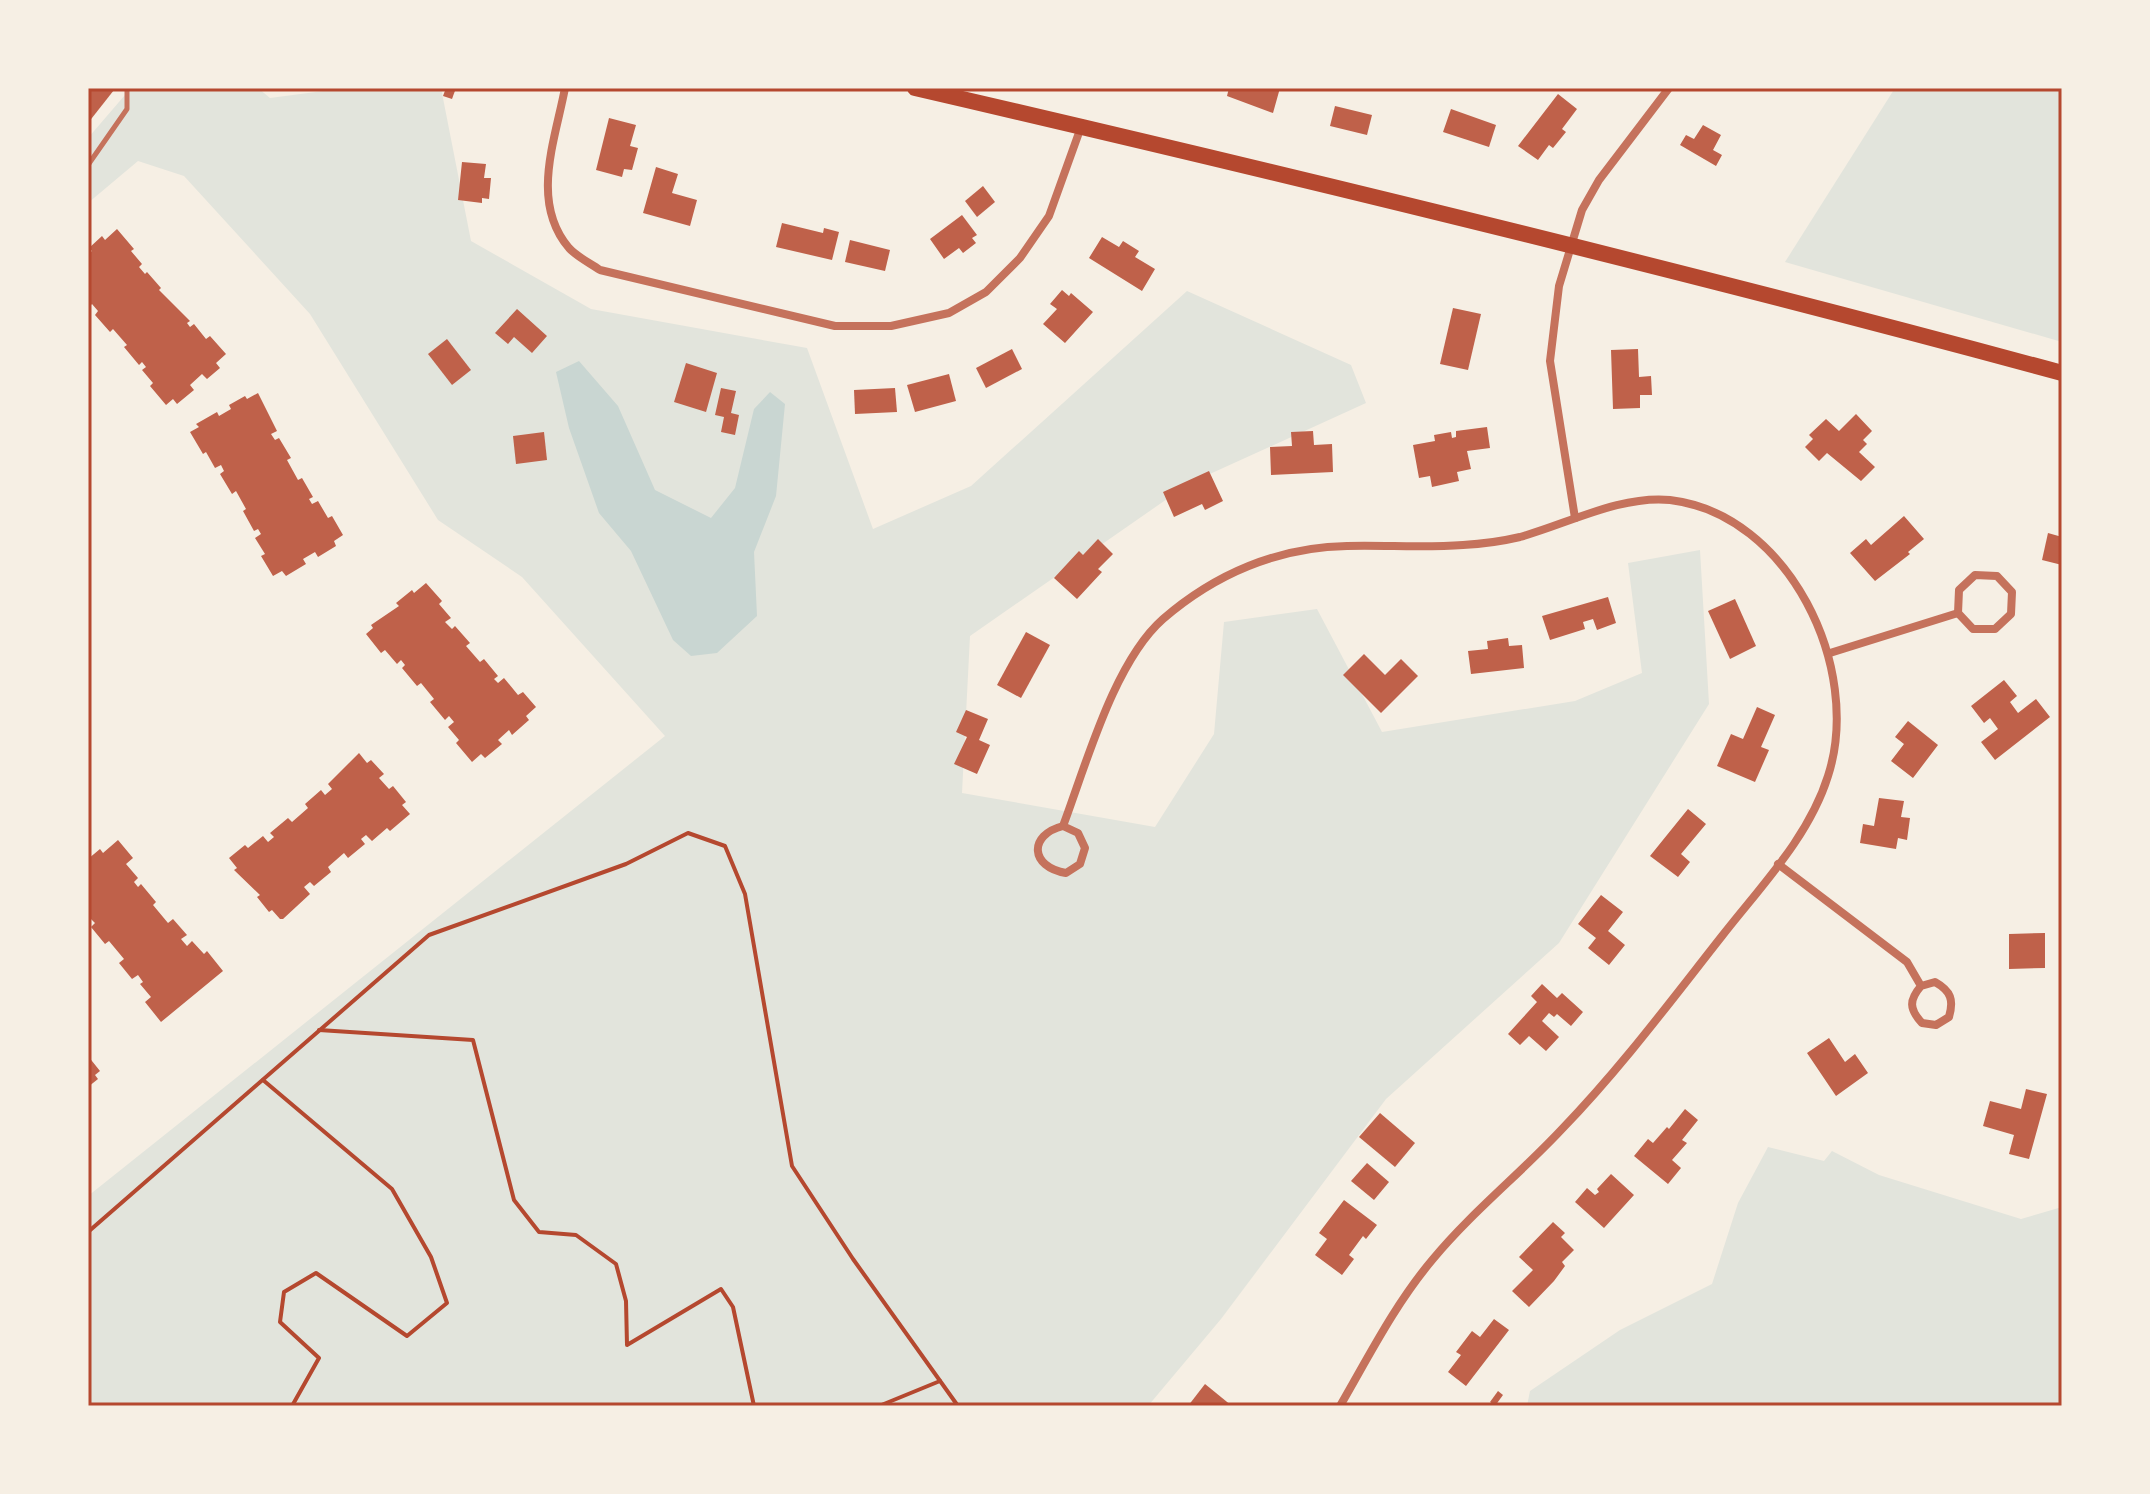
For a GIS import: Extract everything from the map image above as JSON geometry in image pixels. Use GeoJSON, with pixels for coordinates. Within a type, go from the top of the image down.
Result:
{"type":"FeatureCollection","features":[{"type":"Feature","properties":{"kind":"highway"},"geometry":{"type":"LineString","coordinates":[[915,88],[1571,245],[2062,373]]}},
{"type":"Feature","properties":{"kind":"street"},"geometry":{"type":"LineString","coordinates":[[565,88],[548,171],[547,201],[555,227],[571,251],[600,270],[835,326],[891,326],[949,313],[986,292],[1020,258],[1049,216],[1081,127]]}},
{"type":"Feature","properties":{"kind":"street"},"geometry":{"type":"LineString","coordinates":[[1575,518],[1550,361],[1559,286],[1582,210],[1599,180],[1669,88]]}},
{"type":"Feature","properties":{"kind":"street"},"geometry":{"type":"LineString","coordinates":[[1063,826],[1114,690],[1157,624],[1191,595],[1240,569],[1284,553],[1341,546],[1463,545],[1519,537],[1618,505],[1668,500],[1720,514],[1766,548],[1805,596],[1830,653],[1837,720],[1830,772],[1812,817],[1618,1068],[1560,1132],[1482,1205],[1432,1260],[1397,1306],[1340,1406]]}},
{"type":"Feature","properties":{"kind":"street"},"geometry":{"type":"LineString","coordinates":[[1975,575],[1997,576],[2012,592],[2011,614],[1995,629],[1973,629],[1958,613],[1959,590],[1975,575]]}},
{"type":"Feature","properties":{"kind":"street"},"geometry":{"type":"LineString","coordinates":[[1830,653],[1958,613]]}},
{"type":"Feature","properties":{"kind":"street"},"geometry":{"type":"LineString","coordinates":[[1063,826],[1078,833],[1085,848],[1080,864],[1066,873],[1049,870],[1039,859],[1038,842],[1048,830],[1063,826]]}},
{"type":"Feature","properties":{"kind":"street"},"geometry":{"type":"LineString","coordinates":[[1778,864],[1907,962],[1921,986]]}},
{"type":"Feature","properties":{"kind":"street"},"geometry":{"type":"LineString","coordinates":[[1935,982],[1948,990],[1953,1003],[1949,1017],[1936,1025],[1922,1023],[1912,1012],[1912,997],[1921,986],[1935,982]]}},
{"type":"Feature","properties":{"kind":"lane"},"geometry":{"type":"LineString","coordinates":[[88,165],[127,109],[127,88]]}},
{"type":"Feature","properties":{"kind":"path"},"geometry":{"type":"LineString","coordinates":[[88,1232],[429,935],[626,864],[688,833],[725,846],[745,894],[792,1166],[853,1259],[958,1406]]}},
{"type":"Feature","properties":{"kind":"path"},"geometry":{"type":"LineString","coordinates":[[319,1030],[473,1040],[514,1200],[539,1232],[576,1235],[616,1264],[626,1301],[627,1345],[721,1289],[733,1307],[754,1406]]}},
{"type":"Feature","properties":{"kind":"path"},"geometry":{"type":"LineString","coordinates":[[263,1080],[392,1189],[431,1257],[447,1303],[407,1336],[316,1273],[284,1292],[280,1322],[319,1358],[292,1406]]}},
{"type":"Feature","properties":{"kind":"path"},"geometry":{"type":"LineString","coordinates":[[879,1406],[940,1381]]}},
{"type":"Feature","properties":{"kind":"shaded area"},"geometry":{"type":"Polygon","coordinates":[[[131,88],[258,88],[270,98],[346,88],[441,88],[471,241],[591,309],[807,348],[873,529],[971,486],[1187,291],[1351,365],[1366,403],[1190,483],[970,636],[962,793],[1155,827],[1214,734],[1224,622],[1317,609],[1382,732],[1575,701],[1642,673],[1628,563],[1700,550],[1709,704],[1559,943],[1386,1099],[1221,1319],[1148,1406],[88,1406],[88,1196],[665,736],[522,577],[438,520],[310,314],[184,176],[138,161],[88,203],[88,138],[131,88]]]}},
{"type":"Feature","properties":{"kind":"shaded area"},"geometry":{"type":"Polygon","coordinates":[[[1895,88],[2062,88],[2062,342],[1785,262],[1895,88]]]}},
{"type":"Feature","properties":{"kind":"shaded area"},"geometry":{"type":"Polygon","coordinates":[[[579,361],[618,406],[655,490],[711,518],[735,488],[754,409],[770,392],[785,404],[776,496],[754,552],[757,616],[717,653],[691,656],[673,640],[631,551],[599,513],[569,428],[556,372],[579,361]]]}},
{"type":"Feature","properties":{"kind":"shaded area"},"geometry":{"type":"Polygon","coordinates":[[[1768,1147],[1824,1161],[1832,1151],[1879,1175],[2021,1219],[2062,1207],[2062,1406],[1527,1406],[1530,1391],[1620,1330],[1712,1284],[1738,1203],[1768,1147]]]}},
{"type":"Feature","properties":{"kind":"building"},"geometry":{"type":"Polygon","coordinates":[[[88,88],[114,90],[88,123],[88,88]]]}},
{"type":"Feature","properties":{"kind":"building"},"geometry":{"type":"Polygon","coordinates":[[[446,88],[456,88],[452,99],[443,96],[446,88]]]}},
{"type":"Feature","properties":{"kind":"building"},"geometry":{"type":"Polygon","coordinates":[[[1229,88],[1280,88],[1273,113],[1227,96],[1229,88]]]}},
{"type":"Feature","properties":{"kind":"building"},"geometry":{"type":"Polygon","coordinates":[[[1558,94],[1577,109],[1562,129],[1566,132],[1553,148],[1549,145],[1538,160],[1518,146],[1558,94]]]}},
{"type":"Feature","properties":{"kind":"building"},"geometry":{"type":"Polygon","coordinates":[[[1335,106],[1372,115],[1367,135],[1330,126],[1335,106]]]}},
{"type":"Feature","properties":{"kind":"building"},"geometry":{"type":"Polygon","coordinates":[[[1451,109],[1496,125],[1489,147],[1443,132],[1451,109]]]}},
{"type":"Feature","properties":{"kind":"building"},"geometry":{"type":"Polygon","coordinates":[[[609,118],[636,125],[630,146],[638,148],[632,170],[624,169],[622,177],[596,170],[609,118]]]}},
{"type":"Feature","properties":{"kind":"building"},"geometry":{"type":"Polygon","coordinates":[[[1703,125],[1721,135],[1713,150],[1722,155],[1716,166],[1680,145],[1686,135],[1694,139],[1703,125]]]}},
{"type":"Feature","properties":{"kind":"building"},"geometry":{"type":"Polygon","coordinates":[[[462,162],[486,164],[484,178],[491,178],[489,199],[482,198],[482,203],[458,200],[462,162]]]}},
{"type":"Feature","properties":{"kind":"building"},"geometry":{"type":"Polygon","coordinates":[[[656,167],[678,174],[672,193],[697,200],[690,226],[643,213],[656,167]]]}},
{"type":"Feature","properties":{"kind":"building"},"geometry":{"type":"Polygon","coordinates":[[[983,186],[995,202],[977,217],[965,201],[983,186]]]}},
{"type":"Feature","properties":{"kind":"building"},"geometry":{"type":"Polygon","coordinates":[[[962,215],[977,235],[972,238],[976,243],[963,253],[959,248],[944,259],[930,239],[962,215]]]}},
{"type":"Feature","properties":{"kind":"building"},"geometry":{"type":"Polygon","coordinates":[[[782,223],[823,233],[824,228],[839,232],[832,260],[776,247],[782,223]]]}},
{"type":"Feature","properties":{"kind":"building"},"geometry":{"type":"Polygon","coordinates":[[[117,229],[134,249],[131,251],[142,264],[139,267],[190,321],[187,323],[190,327],[194,324],[206,339],[210,336],[226,354],[216,363],[220,368],[207,379],[202,374],[190,385],[194,390],[177,404],[173,399],[166,405],[150,386],[153,383],[142,370],[146,367],[142,362],[139,365],[113,329],[110,332],[95,315],[98,311],[92,304],[88,308],[88,254],[92,251],[89,248],[102,236],[105,240],[117,229]]]}},
{"type":"Feature","properties":{"kind":"building"},"geometry":{"type":"Polygon","coordinates":[[[1102,237],[1119,247],[1123,241],[1139,251],[1135,257],[1155,269],[1142,291],[1089,258],[1102,237]]]}},
{"type":"Feature","properties":{"kind":"building"},"geometry":{"type":"Polygon","coordinates":[[[850,240],[890,250],[885,271],[845,262],[850,240]]]}},
{"type":"Feature","properties":{"kind":"building"},"geometry":{"type":"Polygon","coordinates":[[[1062,290],[1069,296],[1071,293],[1093,312],[1065,343],[1043,324],[1057,309],[1050,304],[1062,290]]]}},
{"type":"Feature","properties":{"kind":"building"},"geometry":{"type":"Polygon","coordinates":[[[1453,308],[1481,314],[1468,370],[1440,364],[1453,308]]]}},
{"type":"Feature","properties":{"kind":"building"},"geometry":{"type":"Polygon","coordinates":[[[517,309],[547,336],[532,353],[514,337],[508,344],[495,333],[517,309]]]}},
{"type":"Feature","properties":{"kind":"building"},"geometry":{"type":"Polygon","coordinates":[[[447,339],[471,370],[452,385],[428,354],[447,339]]]}},
{"type":"Feature","properties":{"kind":"building"},"geometry":{"type":"Polygon","coordinates":[[[1012,349],[1022,369],[986,388],[976,368],[1012,349]]]}},
{"type":"Feature","properties":{"kind":"building"},"geometry":{"type":"Polygon","coordinates":[[[1638,349],[1639,377],[1651,376],[1652,395],[1640,395],[1640,408],[1613,409],[1611,350],[1638,349]]]}},
{"type":"Feature","properties":{"kind":"building"},"geometry":{"type":"Polygon","coordinates":[[[686,363],[717,373],[706,412],[674,402],[686,363]]]}},
{"type":"Feature","properties":{"kind":"building"},"geometry":{"type":"Polygon","coordinates":[[[949,374],[956,401],[915,412],[907,385],[949,374]]]}},
{"type":"Feature","properties":{"kind":"building"},"geometry":{"type":"Polygon","coordinates":[[[721,388],[736,391],[731,413],[739,415],[735,435],[721,432],[724,417],[715,415],[721,388]]]}},
{"type":"Feature","properties":{"kind":"building"},"geometry":{"type":"Polygon","coordinates":[[[895,388],[897,412],[855,414],[854,390],[895,388]]]}},
{"type":"Feature","properties":{"kind":"building"},"geometry":{"type":"Polygon","coordinates":[[[258,393],[277,431],[271,434],[275,440],[279,438],[291,458],[287,460],[298,480],[302,478],[313,497],[309,499],[312,504],[318,501],[343,535],[334,541],[336,546],[318,557],[315,552],[303,559],[306,564],[286,576],[282,571],[273,576],[255,538],[261,534],[258,529],[254,531],[236,491],[232,494],[220,474],[224,471],[221,465],[215,468],[190,432],[199,427],[196,424],[217,412],[219,416],[231,409],[229,405],[258,393]]]}},
{"type":"Feature","properties":{"kind":"building"},"geometry":{"type":"Polygon","coordinates":[[[1856,414],[1872,431],[1863,440],[1867,444],[1859,452],[1875,467],[1861,481],[1827,453],[1819,461],[1805,447],[1813,439],[1809,435],[1826,419],[1839,431],[1856,414]]]}},
{"type":"Feature","properties":{"kind":"building"},"geometry":{"type":"Polygon","coordinates":[[[1487,427],[1490,448],[1467,451],[1471,469],[1457,472],[1459,481],[1432,487],[1430,476],[1419,478],[1413,445],[1435,441],[1434,435],[1451,432],[1452,438],[1456,437],[1456,431],[1487,427]]]}},
{"type":"Feature","properties":{"kind":"building"},"geometry":{"type":"Polygon","coordinates":[[[1313,431],[1314,445],[1332,444],[1333,472],[1271,475],[1270,447],[1292,446],[1291,432],[1313,431]]]}},
{"type":"Feature","properties":{"kind":"building"},"geometry":{"type":"Polygon","coordinates":[[[544,432],[547,460],[516,464],[513,436],[544,432]]]}},
{"type":"Feature","properties":{"kind":"building"},"geometry":{"type":"Polygon","coordinates":[[[1209,471],[1223,501],[1205,510],[1202,504],[1174,517],[1163,492],[1209,471]]]}},
{"type":"Feature","properties":{"kind":"building"},"geometry":{"type":"Polygon","coordinates":[[[1904,516],[1924,539],[1875,581],[1850,553],[1866,539],[1871,545],[1904,516]]]}},
{"type":"Feature","properties":{"kind":"building"},"geometry":{"type":"Polygon","coordinates":[[[2048,533],[2062,537],[2062,565],[2042,560],[2048,533]]]}},
{"type":"Feature","properties":{"kind":"building"},"geometry":{"type":"Polygon","coordinates":[[[1098,539],[1113,554],[1098,569],[1102,572],[1077,599],[1054,578],[1079,551],[1083,555],[1098,539]]]}},
{"type":"Feature","properties":{"kind":"building"},"geometry":{"type":"Polygon","coordinates":[[[426,583],[442,601],[439,604],[451,618],[445,622],[452,629],[455,626],[470,643],[466,646],[480,662],[484,659],[498,676],[494,679],[498,683],[504,678],[518,695],[523,692],[536,707],[526,716],[529,720],[512,735],[509,730],[498,740],[502,744],[485,758],[481,754],[472,762],[456,743],[459,740],[448,727],[454,722],[449,716],[445,720],[430,702],[434,699],[421,683],[417,686],[402,668],[405,665],[401,660],[397,664],[385,650],[381,653],[366,634],[373,628],[371,625],[399,606],[396,603],[426,583]]]}},
{"type":"Feature","properties":{"kind":"building"},"geometry":{"type":"Polygon","coordinates":[[[1608,597],[1616,623],[1597,630],[1593,619],[1583,622],[1585,629],[1550,640],[1542,616],[1608,597]]]}},
{"type":"Feature","properties":{"kind":"building"},"geometry":{"type":"Polygon","coordinates":[[[1735,599],[1756,646],[1730,659],[1708,611],[1735,599]]]}},
{"type":"Feature","properties":{"kind":"building"},"geometry":{"type":"Polygon","coordinates":[[[1026,632],[1050,645],[1021,698],[997,685],[1026,632]]]}},
{"type":"Feature","properties":{"kind":"building"},"geometry":{"type":"Polygon","coordinates":[[[1508,638],[1509,646],[1522,645],[1524,668],[1471,674],[1468,651],[1488,649],[1487,641],[1508,638]]]}},
{"type":"Feature","properties":{"kind":"building"},"geometry":{"type":"Polygon","coordinates":[[[1364,654],[1385,675],[1401,659],[1418,676],[1381,713],[1343,675],[1364,654]]]}},
{"type":"Feature","properties":{"kind":"building"},"geometry":{"type":"Polygon","coordinates":[[[2004,680],[2017,696],[2010,702],[2018,713],[2036,699],[2050,717],[1995,760],[1981,742],[1998,729],[1990,718],[1984,723],[1971,706],[2004,680]]]}},
{"type":"Feature","properties":{"kind":"building"},"geometry":{"type":"Polygon","coordinates":[[[1757,707],[1775,715],[1761,747],[1769,750],[1755,782],[1717,766],[1731,734],[1743,739],[1757,707]]]}},
{"type":"Feature","properties":{"kind":"building"},"geometry":{"type":"Polygon","coordinates":[[[966,710],[988,719],[979,740],[990,745],[977,774],[954,764],[967,737],[956,732],[966,710]]]}},
{"type":"Feature","properties":{"kind":"building"},"geometry":{"type":"Polygon","coordinates":[[[1908,721],[1938,745],[1913,778],[1891,761],[1904,744],[1895,737],[1908,721]]]}},
{"type":"Feature","properties":{"kind":"building"},"geometry":{"type":"Polygon","coordinates":[[[359,753],[367,763],[371,760],[384,774],[379,778],[389,789],[393,786],[406,802],[402,805],[410,814],[372,841],[366,835],[361,839],[365,844],[348,858],[344,853],[328,867],[331,872],[314,886],[310,882],[304,887],[310,894],[280,919],[272,910],[269,912],[257,897],[260,895],[234,870],[237,868],[229,858],[263,836],[268,842],[274,837],[270,833],[288,818],[292,822],[308,808],[305,804],[321,790],[325,795],[332,789],[328,784],[359,753]]]}},
{"type":"Feature","properties":{"kind":"building"},"geometry":{"type":"Polygon","coordinates":[[[1879,798],[1904,801],[1901,817],[1910,818],[1907,840],[1898,838],[1896,849],[1860,843],[1863,824],[1874,826],[1879,798]]]}},
{"type":"Feature","properties":{"kind":"building"},"geometry":{"type":"Polygon","coordinates":[[[1688,809],[1706,824],[1681,854],[1690,862],[1678,877],[1650,856],[1688,809]]]}},
{"type":"Feature","properties":{"kind":"building"},"geometry":{"type":"Polygon","coordinates":[[[118,840],[133,858],[126,864],[138,878],[134,882],[138,887],[141,884],[168,923],[173,919],[187,935],[181,939],[187,946],[192,941],[204,954],[207,951],[223,971],[161,1022],[145,1002],[151,997],[140,984],[143,982],[138,975],[132,979],[119,963],[124,959],[109,941],[105,944],[91,927],[95,923],[90,918],[88,920],[88,859],[100,849],[103,853],[118,840]]]}},
{"type":"Feature","properties":{"kind":"building"},"geometry":{"type":"Polygon","coordinates":[[[1601,895],[1623,912],[1608,931],[1625,945],[1609,965],[1588,948],[1596,938],[1578,924],[1601,895]]]}},
{"type":"Feature","properties":{"kind":"building"},"geometry":{"type":"Polygon","coordinates":[[[2045,933],[2045,968],[2009,969],[2009,934],[2045,933]]]}},
{"type":"Feature","properties":{"kind":"building"},"geometry":{"type":"Polygon","coordinates":[[[1542,984],[1557,998],[1562,993],[1583,1012],[1571,1026],[1557,1014],[1554,1017],[1549,1013],[1542,1021],[1559,1037],[1546,1051],[1529,1036],[1520,1045],[1508,1034],[1537,1002],[1531,996],[1542,984]]]}},
{"type":"Feature","properties":{"kind":"building"},"geometry":{"type":"Polygon","coordinates":[[[1829,1038],[1845,1062],[1855,1054],[1868,1073],[1836,1096],[1807,1053],[1829,1038]]]}},
{"type":"Feature","properties":{"kind":"building"},"geometry":{"type":"Polygon","coordinates":[[[88,1056],[100,1071],[95,1075],[98,1079],[88,1087],[88,1056]]]}},
{"type":"Feature","properties":{"kind":"building"},"geometry":{"type":"Polygon","coordinates":[[[2026,1089],[2047,1094],[2029,1159],[2009,1154],[2014,1135],[1983,1126],[1990,1101],[2021,1109],[2026,1089]]]}},
{"type":"Feature","properties":{"kind":"building"},"geometry":{"type":"Polygon","coordinates":[[[1685,1109],[1698,1120],[1682,1140],[1687,1143],[1672,1160],[1681,1168],[1668,1184],[1634,1156],[1648,1139],[1653,1143],[1667,1127],[1669,1129],[1685,1109]]]}},
{"type":"Feature","properties":{"kind":"building"},"geometry":{"type":"Polygon","coordinates":[[[1380,1113],[1415,1143],[1395,1167],[1359,1137],[1380,1113]]]}},
{"type":"Feature","properties":{"kind":"building"},"geometry":{"type":"Polygon","coordinates":[[[1367,1163],[1389,1182],[1374,1200],[1351,1181],[1367,1163]]]}},
{"type":"Feature","properties":{"kind":"building"},"geometry":{"type":"Polygon","coordinates":[[[1611,1174],[1634,1195],[1604,1228],[1575,1202],[1587,1188],[1595,1195],[1599,1192],[1597,1189],[1611,1174]]]}},
{"type":"Feature","properties":{"kind":"building"},"geometry":{"type":"Polygon","coordinates":[[[1344,1200],[1377,1225],[1366,1239],[1363,1236],[1349,1255],[1354,1259],[1342,1275],[1315,1255],[1327,1239],[1319,1233],[1344,1200]]]}},
{"type":"Feature","properties":{"kind":"building"},"geometry":{"type":"Polygon","coordinates":[[[1553,1222],[1565,1233],[1561,1237],[1574,1250],[1562,1262],[1565,1266],[1554,1281],[1529,1307],[1512,1291],[1533,1270],[1519,1257],[1553,1222]]]}},
{"type":"Feature","properties":{"kind":"building"},"geometry":{"type":"Polygon","coordinates":[[[1494,1319],[1509,1330],[1466,1386],[1448,1372],[1461,1355],[1456,1352],[1472,1331],[1480,1337],[1494,1319]]]}},
{"type":"Feature","properties":{"kind":"building"},"geometry":{"type":"Polygon","coordinates":[[[1205,1384],[1232,1406],[1188,1406],[1205,1384]]]}},
{"type":"Feature","properties":{"kind":"building"},"geometry":{"type":"Polygon","coordinates":[[[1498,1391],[1503,1395],[1495,1406],[1490,1402],[1498,1391]]]}}]}
